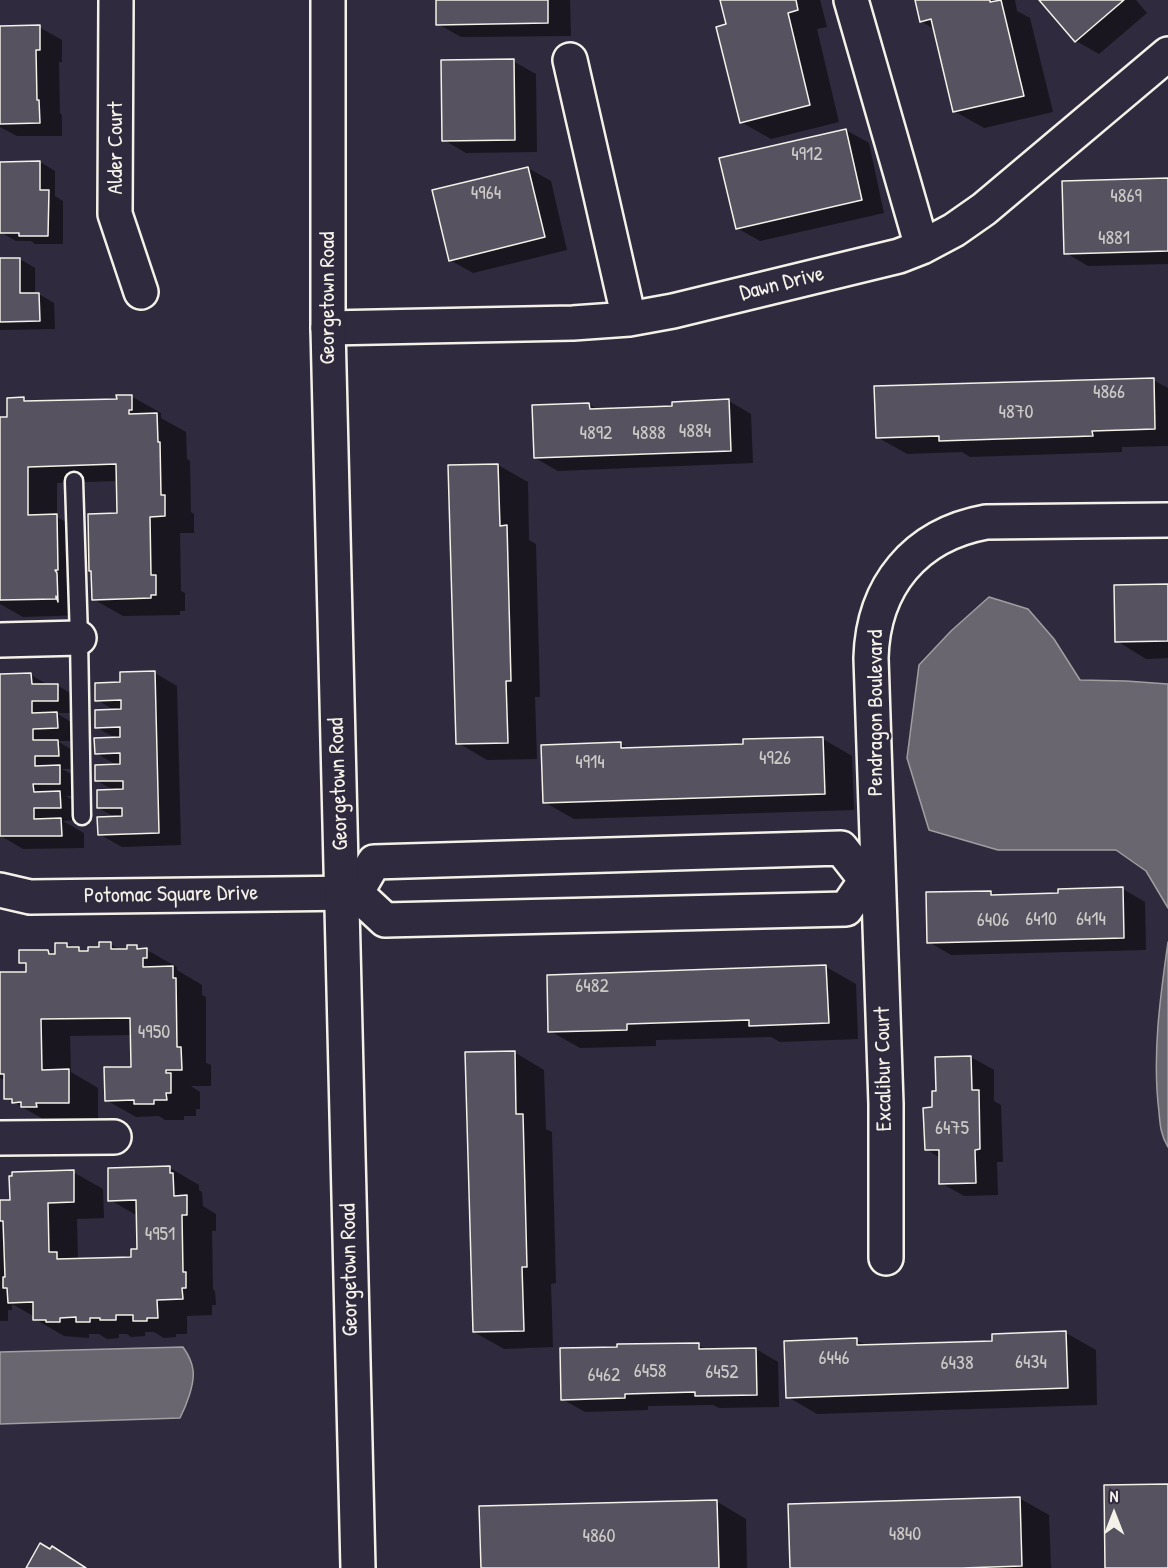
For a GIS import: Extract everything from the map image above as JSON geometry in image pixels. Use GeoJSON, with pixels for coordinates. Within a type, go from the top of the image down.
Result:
{"type":"FeatureCollection","features":[{"type":"Feature","properties":{"kind":"street","name":"Alder Court"},"geometry":{"type":"LineString","coordinates":[[116,0],[115,214],[141,292]]}},
{"type":"Feature","properties":{"kind":"street","name":"Georgetown Road"},"geometry":{"type":"LineString","coordinates":[[328,0],[328,328],[349,893],[358,1568]]}},
{"type":"Feature","properties":{"kind":"street"},"geometry":{"type":"LineString","coordinates":[[851,0],[922,247]]}},
{"type":"Feature","properties":{"kind":"street","name":"Dawn Drive"},"geometry":{"type":"LineString","coordinates":[[328,328],[573,323],[629,319],[674,311],[876,262],[922,247],[954,230],[984,209],[1168,54]]}},
{"type":"Feature","properties":{"kind":"street"},"geometry":{"type":"LineString","coordinates":[[570,60],[629,319]]}},
{"type":"Feature","properties":{"kind":"street","name":"Pendragon Boulevard"},"geometry":{"type":"LineString","coordinates":[[872,880],[871,643],[881,604],[898,572],[923,547],[973,524],[1168,520]]}},
{"type":"Feature","properties":{"kind":"street"},"geometry":{"type":"LineString","coordinates":[[0,640],[79,638]]}},
{"type":"Feature","properties":{"kind":"street"},"geometry":{"type":"LineString","coordinates":[[817,848],[840,848],[872,880],[846,909],[385,920],[349,893],[374,862],[817,848]]}},
{"type":"Feature","properties":{"kind":"street","name":"Excalibur Court"},"geometry":{"type":"LineString","coordinates":[[872,880],[886,1104],[886,1258]]}},
{"type":"Feature","properties":{"kind":"street","name":"Potomac Square Drive"},"geometry":{"type":"LineString","coordinates":[[0,890],[30,897],[349,893]]}},
{"type":"Feature","properties":{"kind":"street"},"geometry":{"type":"LineString","coordinates":[[0,1138],[114,1137]]}},
{"type":"Feature","properties":{"kind":"lane"},"geometry":{"type":"LineString","coordinates":[[74,481],[82,816]]}},
{"type":"Feature","properties":{"kind":"shaded area"},"geometry":{"type":"Polygon","coordinates":[[[989,597],[1028,609],[1054,639],[1080,680],[1168,684],[1168,908],[1146,871],[1116,850],[998,850],[929,830],[907,758],[919,665],[951,631],[989,597]]]}},
{"type":"Feature","properties":{"kind":"shaded area"},"geometry":{"type":"Polygon","coordinates":[[[1168,942],[1168,1147],[1160,1126],[1156,1070],[1160,1006],[1168,942]]]}},
{"type":"Feature","properties":{"kind":"shaded area"},"geometry":{"type":"Polygon","coordinates":[[[183,1347],[191,1361],[193,1382],[180,1418],[0,1424],[0,1352],[183,1347]]]}},
{"type":"Feature","properties":{"kind":"building"},"geometry":{"type":"Polygon","coordinates":[[[436,0],[548,0],[548,23],[436,25],[436,0]]]}},
{"type":"Feature","properties":{"kind":"building"},"geometry":{"type":"Polygon","coordinates":[[[720,0],[796,0],[798,10],[788,13],[810,105],[740,123],[716,27],[726,24],[720,0]]]}},
{"type":"Feature","properties":{"kind":"building"},"geometry":{"type":"Polygon","coordinates":[[[915,0],[990,0],[990,2],[1001,0],[1024,96],[953,112],[931,19],[920,22],[915,0]]]}},
{"type":"Feature","properties":{"kind":"building"},"geometry":{"type":"Polygon","coordinates":[[[1039,0],[1124,0],[1075,42],[1039,0]]]}},
{"type":"Feature","properties":{"kind":"building"},"geometry":{"type":"Polygon","coordinates":[[[40,25],[40,50],[36,50],[40,123],[0,124],[0,26],[40,25]]]}},
{"type":"Feature","properties":{"kind":"building"},"geometry":{"type":"Polygon","coordinates":[[[514,59],[515,140],[442,141],[441,60],[514,59]]]}},
{"type":"Feature","properties":{"kind":"building"},"geometry":{"type":"Polygon","coordinates":[[[846,129],[862,200],[736,229],[719,158],[846,129]]]}},
{"type":"Feature","properties":{"kind":"building"},"geometry":{"type":"Polygon","coordinates":[[[40,161],[40,190],[49,190],[48,236],[19,236],[19,233],[0,233],[0,162],[40,161]]]}},
{"type":"Feature","properties":{"kind":"building"},"geometry":{"type":"Polygon","coordinates":[[[528,167],[545,237],[449,261],[432,190],[528,167]]]}},
{"type":"Feature","properties":{"kind":"building"},"geometry":{"type":"Polygon","coordinates":[[[1168,178],[1168,251],[1064,254],[1062,181],[1168,178]]]}},
{"type":"Feature","properties":{"kind":"building"},"geometry":{"type":"Polygon","coordinates":[[[0,258],[20,258],[20,293],[39,293],[40,321],[0,322],[0,258]]]}},
{"type":"Feature","properties":{"kind":"building"},"geometry":{"type":"Polygon","coordinates":[[[1154,378],[1155,429],[1092,431],[1093,436],[939,441],[939,436],[876,438],[874,386],[1154,378]]]}},
{"type":"Feature","properties":{"kind":"building"},"geometry":{"type":"Polygon","coordinates":[[[116,395],[132,395],[132,410],[129,410],[129,414],[157,413],[161,495],[165,495],[165,516],[150,517],[151,575],[156,575],[156,595],[151,595],[151,598],[92,600],[88,514],[117,513],[116,464],[28,467],[28,515],[57,514],[58,570],[55,570],[58,602],[56,596],[56,599],[0,600],[0,417],[7,417],[7,398],[24,397],[24,401],[117,399],[116,395]]]}},
{"type":"Feature","properties":{"kind":"building"},"geometry":{"type":"Polygon","coordinates":[[[729,399],[731,451],[534,458],[532,405],[589,403],[590,409],[672,406],[672,402],[729,399]]]}},
{"type":"Feature","properties":{"kind":"building"},"geometry":{"type":"Polygon","coordinates":[[[498,464],[500,526],[507,525],[511,681],[506,681],[508,743],[456,744],[448,465],[498,464]]]}},
{"type":"Feature","properties":{"kind":"building"},"geometry":{"type":"Polygon","coordinates":[[[1168,584],[1168,641],[1115,642],[1114,585],[1168,584]]]}},
{"type":"Feature","properties":{"kind":"building"},"geometry":{"type":"Polygon","coordinates":[[[155,671],[159,833],[98,835],[97,817],[122,816],[122,808],[97,808],[97,790],[123,789],[123,781],[95,781],[95,765],[120,764],[120,753],[95,754],[94,738],[120,737],[120,727],[95,728],[95,710],[121,709],[121,700],[95,701],[95,683],[120,682],[120,672],[155,671]]]}},
{"type":"Feature","properties":{"kind":"building"},"geometry":{"type":"Polygon","coordinates":[[[31,673],[32,684],[58,684],[58,701],[32,701],[32,713],[57,712],[58,728],[33,729],[33,740],[58,740],[59,756],[35,756],[35,766],[60,765],[60,784],[33,784],[34,792],[60,791],[61,808],[34,808],[34,819],[61,818],[62,836],[0,836],[0,674],[31,673]]]}},
{"type":"Feature","properties":{"kind":"building"},"geometry":{"type":"Polygon","coordinates":[[[823,737],[825,794],[543,803],[541,745],[621,742],[621,748],[743,744],[743,739],[823,737]]]}},
{"type":"Feature","properties":{"kind":"building"},"geometry":{"type":"Polygon","coordinates":[[[1123,887],[1124,938],[927,943],[926,892],[991,891],[991,895],[1058,893],[1058,889],[1123,887]]]}},
{"type":"Feature","properties":{"kind":"building"},"geometry":{"type":"Polygon","coordinates":[[[99,942],[111,942],[111,949],[127,949],[127,945],[137,945],[137,949],[147,948],[147,958],[143,958],[143,967],[173,966],[173,978],[176,978],[177,1047],[181,1047],[182,1070],[166,1070],[166,1073],[171,1073],[171,1093],[166,1093],[167,1100],[154,1100],[154,1104],[134,1104],[134,1100],[105,1101],[104,1067],[131,1067],[130,1018],[41,1019],[42,1070],[69,1069],[69,1103],[36,1103],[37,1107],[21,1107],[21,1102],[12,1103],[12,1099],[4,1099],[4,1074],[0,1074],[0,972],[26,972],[26,963],[19,963],[19,950],[48,950],[49,954],[55,954],[55,943],[67,943],[67,947],[79,947],[79,951],[88,951],[88,947],[99,947],[99,942]]]}},
{"type":"Feature","properties":{"kind":"building"},"geometry":{"type":"Polygon","coordinates":[[[826,965],[829,1023],[749,1026],[749,1020],[627,1024],[627,1030],[548,1032],[547,975],[826,965]]]}},
{"type":"Feature","properties":{"kind":"building"},"geometry":{"type":"Polygon","coordinates":[[[515,1051],[516,1114],[523,1114],[527,1267],[522,1267],[524,1331],[473,1332],[465,1052],[515,1051]]]}},
{"type":"Feature","properties":{"kind":"building"},"geometry":{"type":"Polygon","coordinates":[[[971,1056],[972,1090],[979,1090],[980,1149],[975,1150],[976,1183],[939,1184],[939,1150],[925,1150],[923,1108],[932,1107],[932,1091],[936,1091],[935,1057],[971,1056]]]}},
{"type":"Feature","properties":{"kind":"building"},"geometry":{"type":"Polygon","coordinates":[[[170,1166],[170,1173],[173,1173],[174,1196],[187,1195],[187,1215],[182,1215],[183,1272],[186,1272],[186,1288],[182,1288],[183,1299],[157,1300],[158,1318],[147,1318],[147,1321],[133,1321],[133,1315],[116,1315],[116,1320],[90,1318],[90,1322],[76,1322],[76,1317],[60,1318],[60,1322],[46,1322],[46,1320],[33,1320],[33,1302],[8,1303],[7,1288],[3,1288],[3,1277],[5,1277],[0,1200],[10,1200],[9,1176],[12,1176],[12,1172],[74,1170],[74,1202],[48,1203],[49,1252],[57,1252],[57,1259],[131,1257],[131,1249],[137,1249],[136,1200],[108,1201],[108,1168],[170,1166]]]}},
{"type":"Feature","properties":{"kind":"building"},"geometry":{"type":"Polygon","coordinates":[[[1066,1331],[1068,1388],[786,1398],[784,1341],[857,1338],[857,1345],[992,1341],[992,1334],[1066,1331]]]}},
{"type":"Feature","properties":{"kind":"building"},"geometry":{"type":"Polygon","coordinates":[[[699,1343],[699,1349],[756,1348],[757,1395],[695,1396],[695,1392],[625,1394],[625,1398],[561,1400],[560,1348],[617,1347],[617,1344],[699,1343]]]}},
{"type":"Feature","properties":{"kind":"building"},"geometry":{"type":"Polygon","coordinates":[[[1168,1484],[1168,1568],[1105,1568],[1104,1485],[1168,1484]]]}},
{"type":"Feature","properties":{"kind":"building"},"geometry":{"type":"Polygon","coordinates":[[[1020,1497],[1022,1566],[790,1568],[788,1504],[1020,1497]]]}},
{"type":"Feature","properties":{"kind":"building"},"geometry":{"type":"Polygon","coordinates":[[[717,1500],[719,1568],[481,1568],[479,1506],[717,1500]]]}},
{"type":"Feature","properties":{"kind":"building"},"geometry":{"type":"Polygon","coordinates":[[[40,1543],[50,1549],[52,1546],[86,1568],[26,1568],[40,1543]]]}}]}
